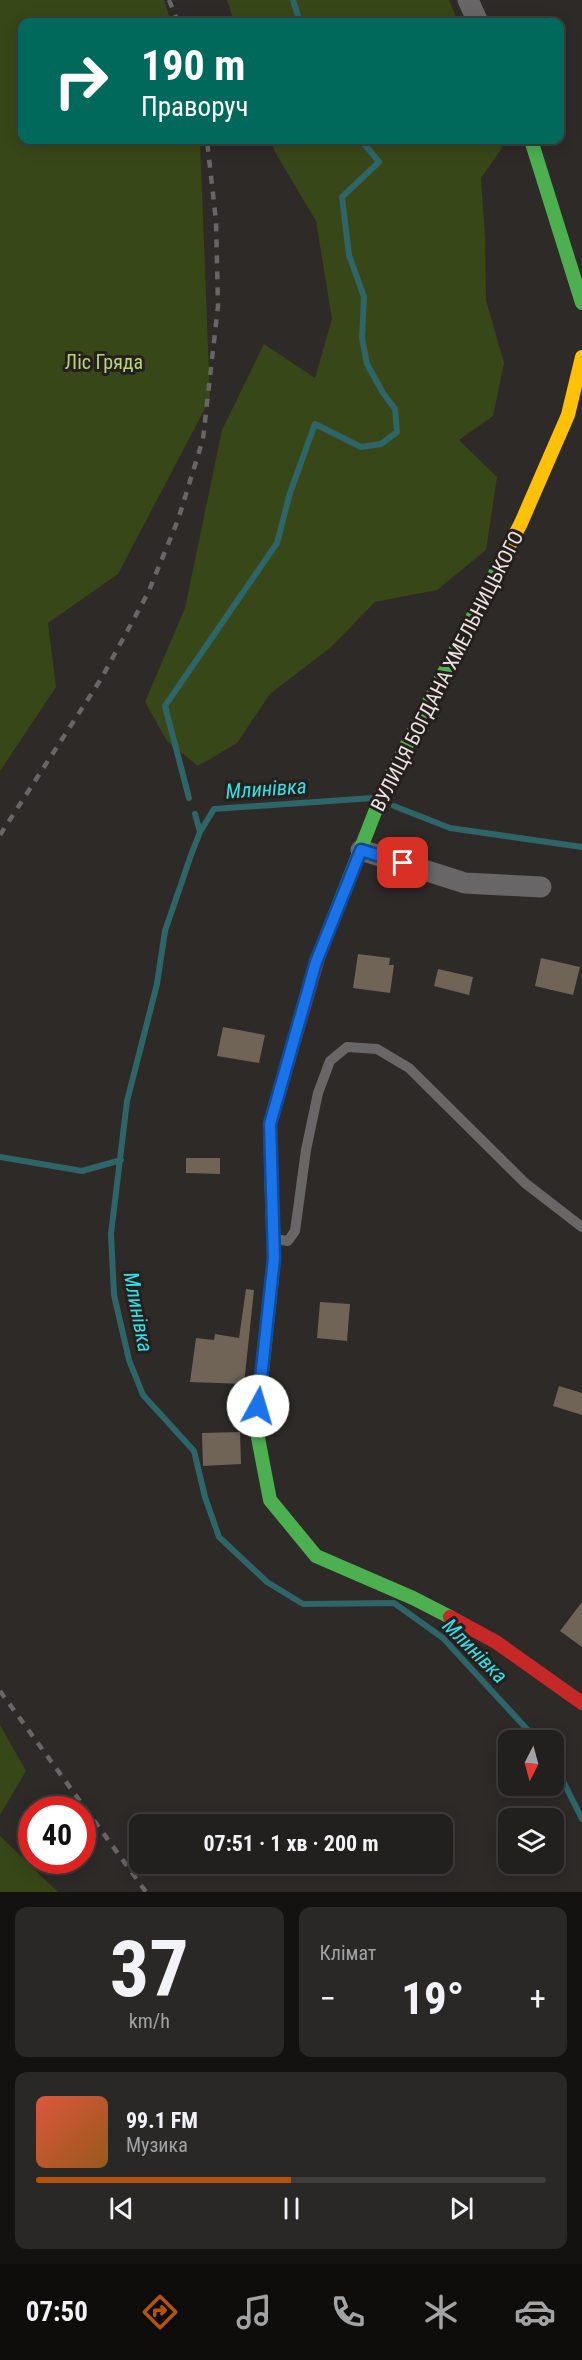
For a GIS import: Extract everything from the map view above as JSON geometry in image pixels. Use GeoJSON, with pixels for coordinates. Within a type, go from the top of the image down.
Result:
{"type":"FeatureCollection","features":[{"type":"Feature","properties":{"kind":"street"},"geometry":{"type":"LineString","coordinates":[[468,0],[476,18]]}},
{"type":"Feature","properties":{"kind":"street"},"geometry":{"type":"LineString","coordinates":[[532,144],[582,303]]}},
{"type":"Feature","properties":{"kind":"street","name":"ВУЛИЦЯ БОГДАНА ХМЕЛЬНИЦЬКОГО"},"geometry":{"type":"LineString","coordinates":[[582,357],[568,415],[521,523],[384,789],[316,962],[270,1124],[274,1258],[256,1427],[270,1500],[316,1556],[413,1598],[496,1642],[582,1703]]}},
{"type":"Feature","properties":{"kind":"street"},"geometry":{"type":"LineString","coordinates":[[361,850],[465,883],[541,887]]}},
{"type":"Feature","properties":{"kind":"lane"},"geometry":{"type":"LineString","coordinates":[[274,1239],[288,1241],[295,1231],[306,1150],[318,1094],[330,1061],[347,1047],[377,1049],[409,1068],[525,1183],[582,1227]]}},
{"type":"Feature","properties":{"kind":"green space","name":"Ліс Гряда"},"geometry":{"type":"Polygon","coordinates":[[[0,0],[164,0],[170,18],[18,18],[18,144],[200,144],[210,399],[118,574],[48,623],[56,687],[0,771],[0,0]]]}},
{"type":"Feature","properties":{"kind":"green space"},"geometry":{"type":"Polygon","coordinates":[[[227,0],[449,0],[456,18],[233,18],[227,0]]]}},
{"type":"Feature","properties":{"kind":"green space"},"geometry":{"type":"Polygon","coordinates":[[[272,144],[500,144],[502,148],[481,178],[486,300],[504,363],[493,416],[459,440],[497,477],[486,550],[437,590],[375,602],[331,647],[270,694],[237,743],[198,766],[167,741],[145,702],[185,608],[222,430],[264,344],[315,378],[332,319],[316,221],[272,144]]]}},
{"type":"Feature","properties":{"kind":"green space"},"geometry":{"type":"Polygon","coordinates":[[[0,1725],[26,1771],[0,1815],[0,1725]]]}},
{"type":"Feature","properties":{"kind":"green space"},"geometry":{"type":"Polygon","coordinates":[[[0,1836],[18,1853],[18,1874],[39,1874],[58,1892],[0,1892],[0,1836]]]}},
{"type":"Feature","properties":{"kind":"building"},"geometry":{"type":"Polygon","coordinates":[[[358,954],[390,958],[389,965],[394,965],[390,993],[353,988],[358,954]]]}},
{"type":"Feature","properties":{"kind":"building"},"geometry":{"type":"Polygon","coordinates":[[[541,958],[580,967],[573,995],[535,986],[541,958]]]}},
{"type":"Feature","properties":{"kind":"building"},"geometry":{"type":"Polygon","coordinates":[[[438,969],[473,977],[469,995],[434,986],[438,969]]]}},
{"type":"Feature","properties":{"kind":"building"},"geometry":{"type":"Polygon","coordinates":[[[223,1027],[265,1035],[259,1063],[217,1056],[223,1027]]]}},
{"type":"Feature","properties":{"kind":"building"},"geometry":{"type":"Polygon","coordinates":[[[186,1158],[220,1158],[220,1174],[186,1173],[186,1158]]]}},
{"type":"Feature","properties":{"kind":"building"},"geometry":{"type":"Polygon","coordinates":[[[246,1289],[254,1290],[244,1384],[190,1382],[196,1338],[214,1340],[215,1334],[239,1338],[246,1289]]]}},
{"type":"Feature","properties":{"kind":"building"},"geometry":{"type":"Polygon","coordinates":[[[320,1302],[350,1304],[347,1341],[317,1338],[320,1302]]]}},
{"type":"Feature","properties":{"kind":"building"},"geometry":{"type":"Polygon","coordinates":[[[559,1386],[582,1393],[582,1415],[553,1406],[559,1386]]]}},
{"type":"Feature","properties":{"kind":"building"},"geometry":{"type":"Polygon","coordinates":[[[240,1432],[241,1464],[203,1466],[202,1433],[240,1432]]]}},
{"type":"Feature","properties":{"kind":"building"},"geometry":{"type":"Polygon","coordinates":[[[582,1602],[582,1647],[560,1631],[582,1602]]]}},
{"type":"Feature","properties":{"kind":"waterway"},"geometry":{"type":"LineString","coordinates":[[293,0],[299,18]]}},
{"type":"Feature","properties":{"kind":"waterway"},"geometry":{"type":"LineString","coordinates":[[189,798],[165,706],[277,543],[290,493],[315,424],[361,447],[381,444],[397,432],[395,409],[367,364],[362,338],[364,297],[349,255],[342,197],[379,162],[364,144]]}},
{"type":"Feature","properties":{"kind":"waterway","name":"Млинівка"},"geometry":{"type":"LineString","coordinates":[[373,798],[214,809],[200,832],[165,931],[157,984],[127,1101],[111,1234],[114,1295],[129,1360],[143,1395],[194,1451],[205,1497],[219,1537],[267,1582],[303,1604],[394,1603],[443,1638],[528,1730]]}},
{"type":"Feature","properties":{"kind":"waterway","name":"Млинівка"},"geometry":{"type":"LineString","coordinates":[[394,806],[450,828],[582,847]]}},
{"type":"Feature","properties":{"kind":"waterway"},"geometry":{"type":"LineString","coordinates":[[195,814],[200,832]]}},
{"type":"Feature","properties":{"kind":"waterway"},"geometry":{"type":"LineString","coordinates":[[0,1157],[82,1171],[121,1160]]}},
{"type":"Feature","properties":{"kind":"waterway","name":"Млинівка"},"geometry":{"type":"LineString","coordinates":[[564,1783],[582,1819]]}},
{"type":"Feature","properties":{"kind":"railway"},"geometry":{"type":"LineString","coordinates":[[169,0],[176,18]]}},
{"type":"Feature","properties":{"kind":"railway"},"geometry":{"type":"LineString","coordinates":[[0,835],[101,679],[148,593],[178,520],[203,439],[218,306],[216,221],[207,144]]}},
{"type":"Feature","properties":{"kind":"railway"},"geometry":{"type":"LineString","coordinates":[[0,1691],[146,1892]]}},
{"type":"Feature","properties":{"kind":"traffic: fast"},"geometry":{"type":"LineString","coordinates":[[532,144],[582,303]]}},
{"type":"Feature","properties":{"kind":"traffic: fast"},"geometry":{"type":"LineString","coordinates":[[319,955],[384,789],[499,566]]}},
{"type":"Feature","properties":{"kind":"traffic: fast"},"geometry":{"type":"LineString","coordinates":[[271,1166],[274,1258],[256,1427],[270,1500],[316,1556],[413,1598],[450,1617]]}},
{"type":"Feature","properties":{"kind":"traffic: slow"},"geometry":{"type":"LineString","coordinates":[[499,566],[521,523],[568,415],[582,357]]}},
{"type":"Feature","properties":{"kind":"traffic: jam"},"geometry":{"type":"LineString","coordinates":[[271,1166],[270,1124],[319,955]]}},
{"type":"Feature","properties":{"kind":"traffic: jam"},"geometry":{"type":"LineString","coordinates":[[450,1617],[496,1642],[582,1703]]}},
{"type":"Feature","properties":{"kind":"route"},"geometry":{"type":"LineString","coordinates":[[258,1406],[274,1258],[270,1124],[316,962],[361,850],[403,863]]}}]}
